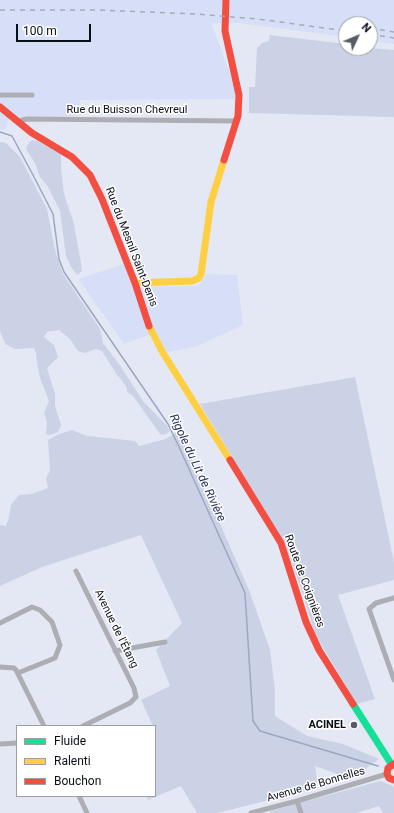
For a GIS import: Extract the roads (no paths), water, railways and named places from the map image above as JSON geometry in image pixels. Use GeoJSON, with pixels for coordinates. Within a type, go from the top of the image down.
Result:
{"type":"FeatureCollection","features":[{"type":"Feature","properties":{"kind":"street"},"geometry":{"type":"LineString","coordinates":[[135,282],[192,282],[199,278],[201,274],[211,202],[236,121],[239,95],[225,31],[226,2]]}},
{"type":"Feature","properties":{"kind":"street"},"geometry":{"type":"LineString","coordinates":[[0,95],[32,96]]}},
{"type":"Feature","properties":{"kind":"street","name":"Rue du Mesnil Saint-Denis"},"geometry":{"type":"LineString","coordinates":[[0,107],[32,133],[72,157],[83,166],[90,176],[102,199],[135,282],[148,324],[163,353],[209,425]]}},
{"type":"Feature","properties":{"kind":"street","name":"Rue du Buisson Chevreul"},"geometry":{"type":"LineString","coordinates":[[19,123],[22,120],[27,119],[236,121]]}},
{"type":"Feature","properties":{"kind":"street","name":"Route de Coignières"},"geometry":{"type":"LineString","coordinates":[[209,425],[281,543],[306,622],[319,650],[393,765]]}},
{"type":"Feature","properties":{"kind":"street","name":"Avenue de l'Étang"},"geometry":{"type":"LineString","coordinates":[[76,570],[134,688],[136,697],[130,703],[85,725]]}},
{"type":"Feature","properties":{"kind":"street"},"geometry":{"type":"LineString","coordinates":[[394,598],[376,603],[370,608],[394,677]]}},
{"type":"Feature","properties":{"kind":"street"},"geometry":{"type":"LineString","coordinates":[[0,623],[32,608],[40,610],[52,622],[60,645],[54,658],[18,673]]}},
{"type":"Feature","properties":{"kind":"street"},"geometry":{"type":"LineString","coordinates":[[115,651],[166,642]]}},
{"type":"Feature","properties":{"kind":"street"},"geometry":{"type":"LineString","coordinates":[[0,667],[14,668],[18,673],[44,725]]}},
{"type":"Feature","properties":{"kind":"street"},"geometry":{"type":"LineString","coordinates":[[0,744],[16,743]]}},
{"type":"Feature","properties":{"kind":"street"},"geometry":{"type":"LineString","coordinates":[[393,765],[388,768],[387,774],[389,778],[394,780]]}},
{"type":"Feature","properties":{"kind":"street","name":"Avenue de Bonnelles"},"geometry":{"type":"LineString","coordinates":[[250,813],[297,801],[387,774]]}},
{"type":"Feature","properties":{"kind":"street"},"geometry":{"type":"LineString","coordinates":[[79,797],[87,813]]}},
{"type":"Feature","properties":{"kind":"street"},"geometry":{"type":"LineString","coordinates":[[297,801],[301,813]]}},
{"type":"Feature","properties":{"kind":"waterway","name":"Rigole du Lit de Rivière"},"geometry":{"type":"LineString","coordinates":[[0,132],[12,136],[53,214],[59,259],[64,272],[168,424],[245,593],[253,721],[260,731],[378,766]]}},
{"type":"Feature","properties":{"kind":"railway"},"geometry":{"type":"LineString","coordinates":[[0,10],[98,10],[196,14],[258,19],[338,30]]}},
{"type":"Feature","properties":{"kind":"railway"},"geometry":{"type":"LineString","coordinates":[[378,29],[394,32]]}},
{"type":"Feature","properties":{"kind":"railway"},"geometry":{"type":"LineString","coordinates":[[378,35],[394,38]]}},
{"type":"Feature","properties":{"kind":"place","name":"ACINEL"},"geometry":{"type":"Point","coordinates":[354,725]}}]}
